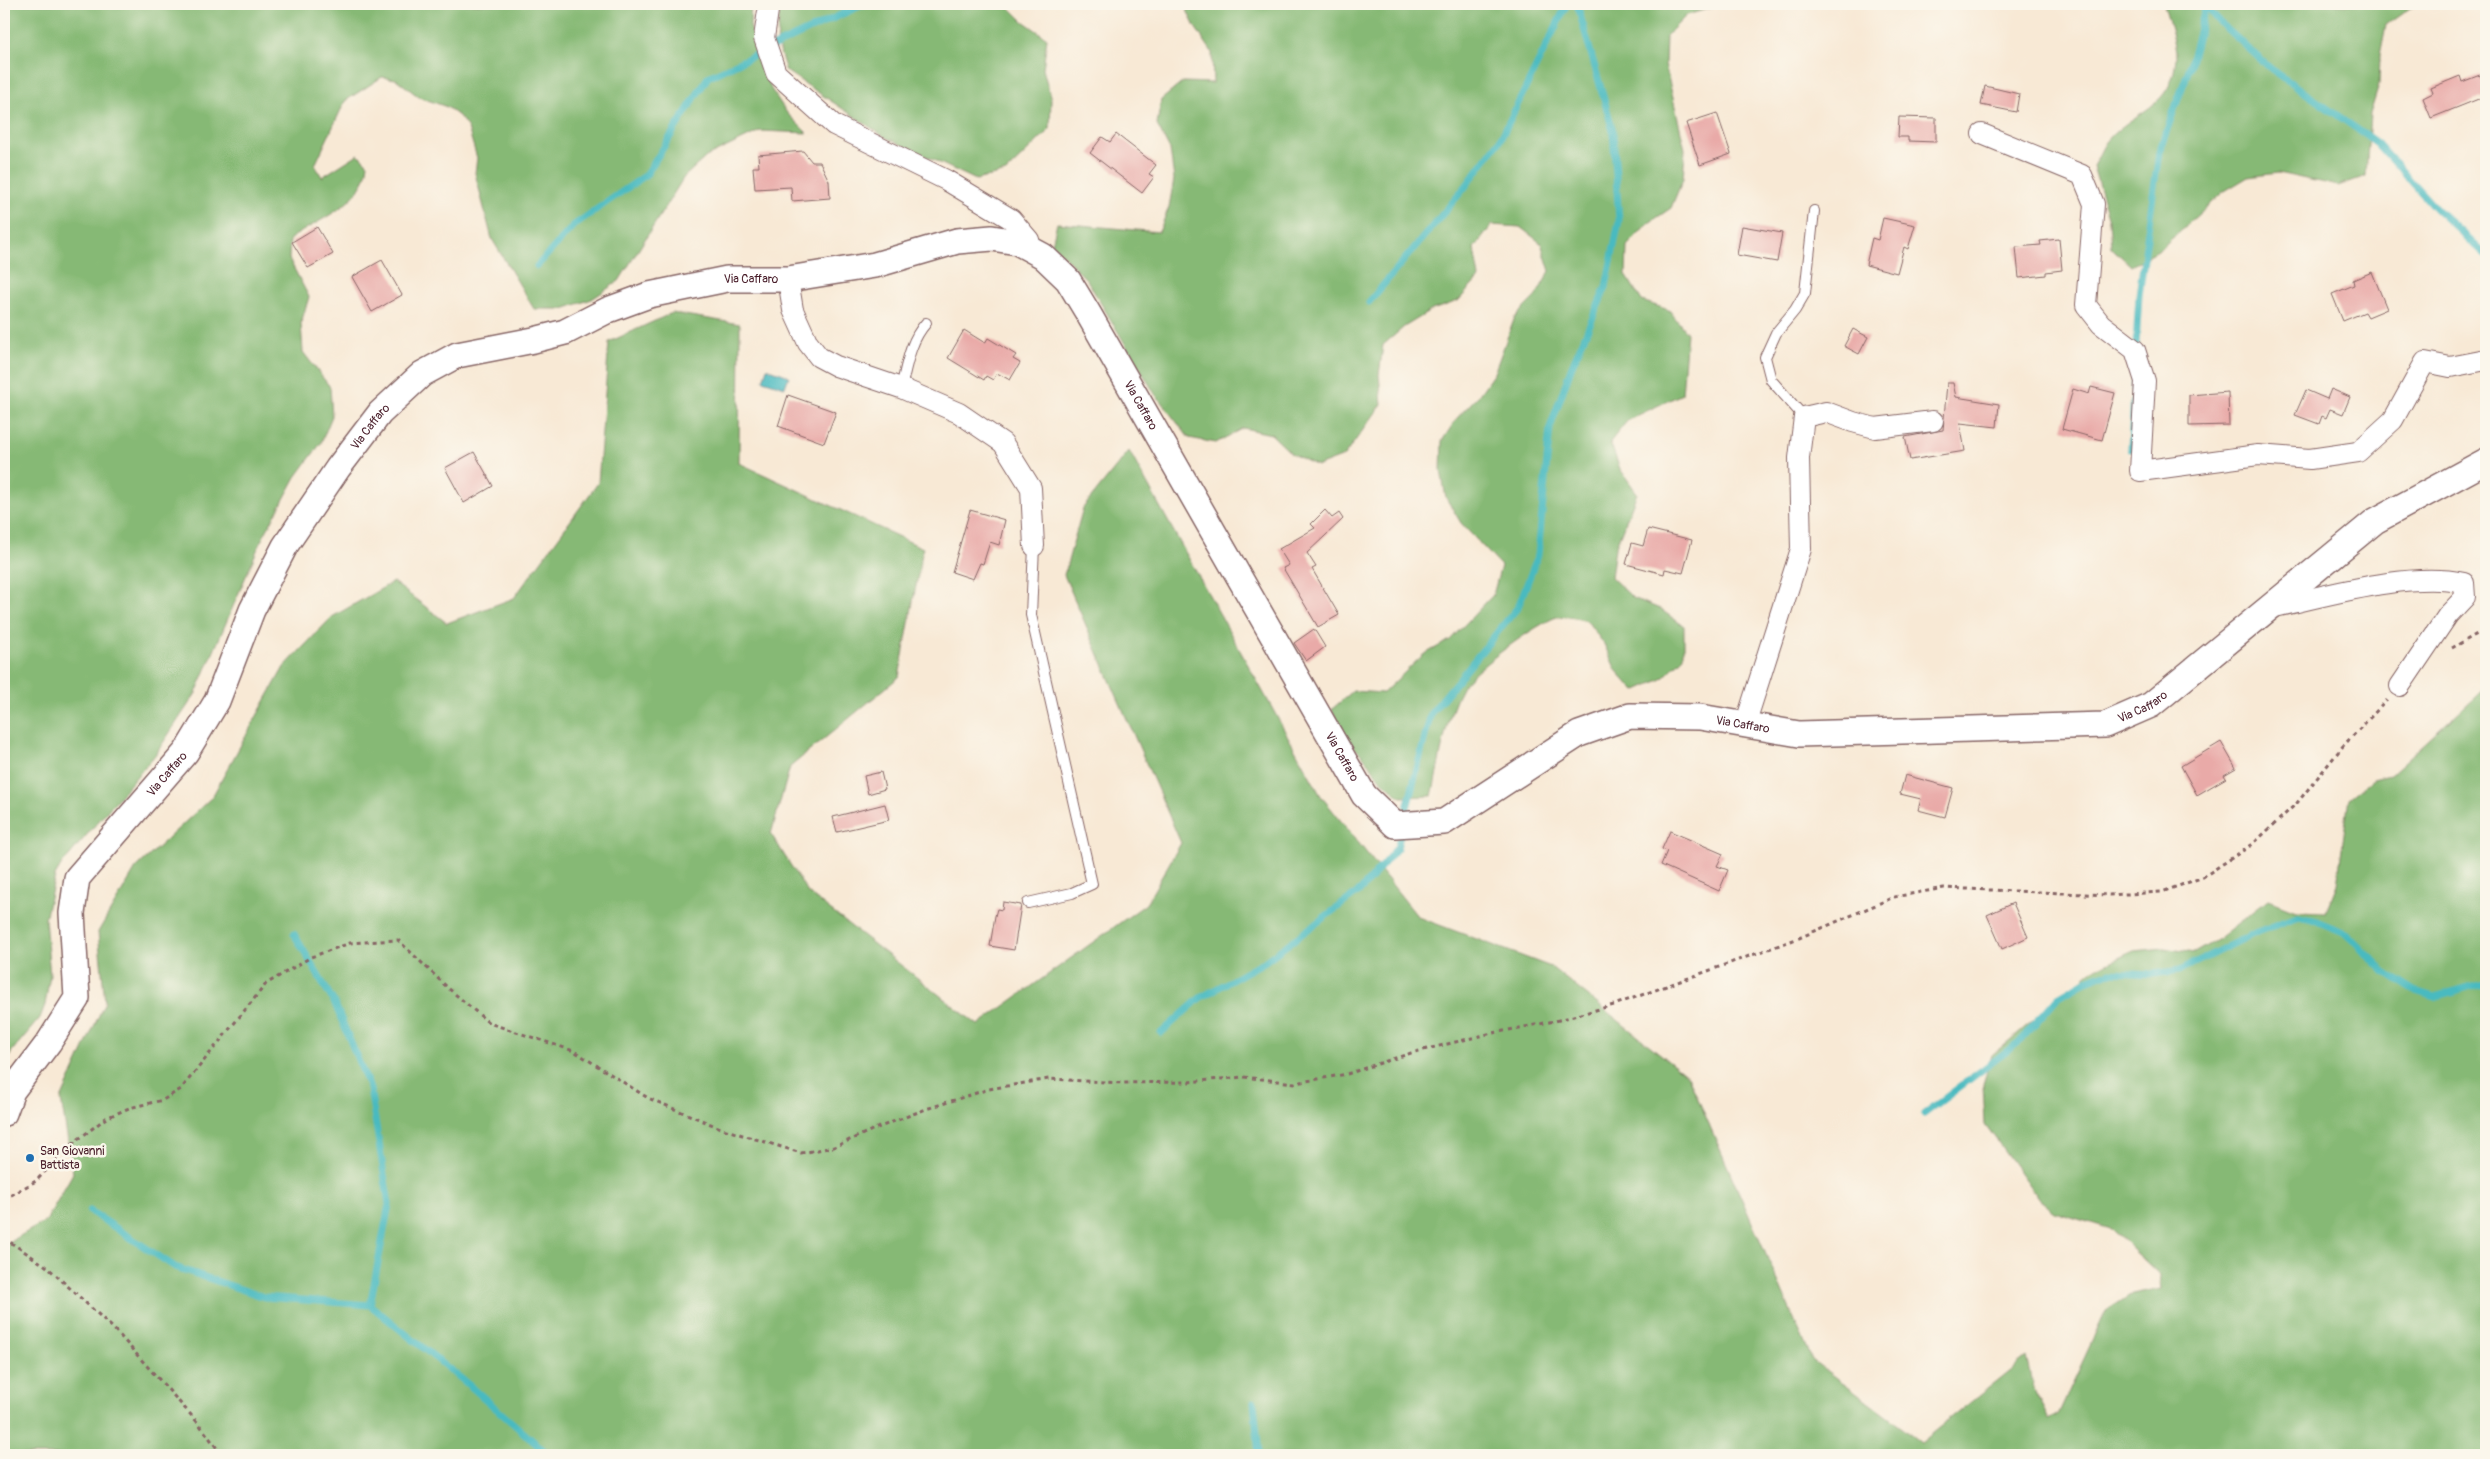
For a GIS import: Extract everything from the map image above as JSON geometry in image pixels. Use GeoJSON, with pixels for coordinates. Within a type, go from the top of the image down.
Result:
{"type":"FeatureCollection","features":[{"type":"Feature","properties":{"kind":"street"},"geometry":{"type":"LineString","coordinates":[[769,4],[764,38],[776,73],[834,125],[946,180],[1011,219],[1029,240],[1032,252]]}},
{"type":"Feature","properties":{"kind":"street"},"geometry":{"type":"LineString","coordinates":[[1982,134],[2082,175],[2094,204],[2086,305],[2101,324],[2135,350],[2145,381],[2140,471],[2258,455],[2310,459],[2358,452],[2393,420],[2424,362],[2450,367],[2486,360]]}},
{"type":"Feature","properties":{"kind":"street","name":"Via Caffaro"},"geometry":{"type":"LineString","coordinates":[[4,1113],[12,1091],[49,1042],[77,998],[72,912],[77,878],[186,752],[217,701],[252,610],[285,546],[338,468],[380,413],[422,374],[457,356],[565,332],[608,310],[650,295],[727,279],[788,279],[875,265],[957,241],[992,238],[1016,242],[1032,252],[1043,256],[1068,280],[1364,795],[1395,825],[1444,822],[1579,734],[1630,716],[1700,717],[1799,734],[2105,725],[2151,705],[2375,521],[2486,461]]}},
{"type":"Feature","properties":{"kind":"street"},"geometry":{"type":"LineString","coordinates":[[788,279],[793,310],[808,343],[819,357],[836,366],[901,388],[959,412],[1003,443],[1031,488],[1034,546]]}},
{"type":"Feature","properties":{"kind":"street"},"geometry":{"type":"LineString","coordinates":[[1745,725],[1801,549],[1799,458],[1804,417],[1826,412],[1875,428],[1933,421]]}},
{"type":"Feature","properties":{"kind":"street"},"geometry":{"type":"LineString","coordinates":[[2270,608],[2377,585],[2444,579],[2464,584],[2465,598],[2448,615],[2400,686]]}},
{"type":"Feature","properties":{"kind":"lane"},"geometry":{"type":"LineString","coordinates":[[1804,417],[1771,380],[1764,357],[1776,333],[1796,310],[1805,293],[1814,212]]}},
{"type":"Feature","properties":{"kind":"lane"},"geometry":{"type":"LineString","coordinates":[[901,388],[911,346],[926,322]]}},
{"type":"Feature","properties":{"kind":"lane"},"geometry":{"type":"LineString","coordinates":[[1028,903],[1072,893],[1092,884],[1031,615],[1034,546]]}},
{"type":"Feature","properties":{"kind":"path"},"geometry":{"type":"LineString","coordinates":[[2444,653],[2486,628]]}},
{"type":"Feature","properties":{"kind":"path"},"geometry":{"type":"LineString","coordinates":[[4,1199],[36,1181],[67,1148],[106,1118],[129,1108],[164,1100],[181,1089],[266,984],[312,957],[350,943],[398,940],[448,988],[489,1023],[574,1051],[648,1098],[714,1125],[801,1153],[834,1147],[926,1109],[989,1089],[1049,1079],[1122,1083],[1187,1082],[1244,1077],[1295,1083],[1347,1074],[1421,1051],[1488,1034],[1555,1021],[1614,1005],[1798,938],[1894,898],[1944,888],[2109,894],[2162,892],[2203,877],[2253,844],[2297,804],[2343,746],[2400,686]]}},
{"type":"Feature","properties":{"kind":"path"},"geometry":{"type":"LineString","coordinates":[[4,1238],[46,1266],[112,1328],[199,1424],[222,1455]]}},
{"type":"Feature","properties":{"kind":"green space"},"geometry":{"type":"Polygon","coordinates":[[[4,4],[751,4],[750,26],[771,89],[787,113],[807,133],[760,131],[706,157],[684,177],[619,281],[592,299],[563,309],[534,309],[492,239],[475,173],[477,158],[468,128],[459,116],[447,107],[419,97],[396,79],[382,77],[345,101],[315,165],[322,177],[358,154],[368,164],[365,178],[358,190],[339,209],[290,239],[289,259],[309,297],[301,323],[303,352],[330,387],[332,416],[321,443],[296,477],[261,541],[196,693],[155,755],[62,864],[55,876],[45,919],[50,975],[45,1005],[40,1018],[12,1051],[4,1071],[4,4]]]}},
{"type":"Feature","properties":{"kind":"green space"},"geometry":{"type":"Polygon","coordinates":[[[780,4],[1006,4],[1023,21],[1047,38],[1043,69],[1051,99],[1050,129],[1006,172],[976,180],[885,137],[786,71],[777,43],[780,4]]]}},
{"type":"Feature","properties":{"kind":"green space"},"geometry":{"type":"Polygon","coordinates":[[[1184,4],[1724,4],[1687,15],[1666,36],[1665,64],[1685,149],[1683,179],[1671,208],[1646,225],[1627,246],[1626,275],[1642,301],[1669,310],[1687,333],[1682,394],[1628,420],[1610,442],[1620,469],[1637,493],[1615,548],[1611,577],[1633,598],[1660,609],[1684,626],[1684,657],[1662,679],[1635,691],[1616,670],[1604,644],[1587,621],[1564,616],[1548,621],[1492,659],[1463,686],[1447,725],[1432,796],[1401,797],[1380,779],[1363,756],[1343,737],[1332,709],[1353,691],[1383,693],[1423,655],[1450,640],[1493,595],[1501,566],[1461,523],[1446,498],[1441,471],[1442,441],[1457,418],[1478,396],[1494,373],[1515,317],[1536,296],[1550,271],[1541,243],[1520,227],[1492,225],[1474,248],[1479,278],[1458,301],[1432,310],[1404,327],[1383,345],[1379,375],[1382,404],[1344,456],[1318,466],[1292,454],[1271,434],[1243,428],[1216,443],[1189,438],[1155,394],[1087,280],[1052,244],[1057,223],[1159,232],[1169,207],[1174,179],[1170,150],[1157,125],[1161,100],[1183,82],[1213,83],[1212,52],[1195,27],[1184,4]]]}},
{"type":"Feature","properties":{"kind":"green space"},"geometry":{"type":"Polygon","coordinates":[[[2164,4],[2423,4],[2410,8],[2386,25],[2380,55],[2379,85],[2370,114],[2366,176],[2338,186],[2278,173],[2248,177],[2223,192],[2158,251],[2131,266],[2111,247],[2109,220],[2093,166],[2106,142],[2128,122],[2150,107],[2168,88],[2174,74],[2176,51],[2164,4]]]}},
{"type":"Feature","properties":{"kind":"green space"},"geometry":{"type":"Polygon","coordinates":[[[672,313],[740,324],[739,463],[923,548],[899,677],[790,767],[771,834],[808,893],[978,1025],[1146,904],[1181,843],[1064,575],[1083,508],[1129,451],[1321,796],[1418,917],[1551,967],[1688,1076],[1812,1360],[1921,1442],[2027,1357],[2035,1392],[2049,1420],[2058,1415],[2106,1311],[2132,1294],[2162,1288],[2160,1275],[2111,1229],[2055,1212],[2039,1199],[1985,1124],[1983,1084],[1992,1055],[2096,968],[2134,951],[2164,948],[2194,953],[2220,938],[2268,900],[2296,911],[2326,912],[2337,884],[2349,798],[2373,779],[2390,775],[2486,687],[2486,1455],[4,1455],[4,1245],[46,1221],[73,1173],[61,1099],[105,1002],[98,932],[136,868],[212,797],[284,667],[332,617],[393,582],[447,623],[514,598],[598,483],[609,342],[672,313]]]}},
{"type":"Feature","properties":{"kind":"water"},"geometry":{"type":"Polygon","coordinates":[[[767,368],[789,376],[785,387],[763,380],[767,368]]]}},
{"type":"Feature","properties":{"kind":"building"},"geometry":{"type":"Polygon","coordinates":[[[2480,75],[2486,89],[2486,96],[2431,118],[2423,98],[2433,93],[2431,88],[2460,76],[2462,82],[2480,75]]]}},
{"type":"Feature","properties":{"kind":"building"},"geometry":{"type":"Polygon","coordinates":[[[1985,86],[2019,94],[2016,112],[1981,105],[1985,86]]]}},
{"type":"Feature","properties":{"kind":"building"},"geometry":{"type":"Polygon","coordinates":[[[1717,113],[1731,154],[1700,165],[1686,123],[1717,113]]]}},
{"type":"Feature","properties":{"kind":"building"},"geometry":{"type":"Polygon","coordinates":[[[1899,117],[1936,118],[1936,142],[1908,141],[1908,137],[1898,137],[1899,117]]]}},
{"type":"Feature","properties":{"kind":"building"},"geometry":{"type":"Polygon","coordinates":[[[1116,134],[1156,165],[1149,174],[1154,177],[1142,193],[1090,153],[1102,137],[1110,142],[1116,134]]]}},
{"type":"Feature","properties":{"kind":"building"},"geometry":{"type":"Polygon","coordinates":[[[803,151],[812,162],[820,162],[829,181],[830,198],[792,201],[791,187],[755,189],[753,167],[759,167],[758,155],[803,151]]]}},
{"type":"Feature","properties":{"kind":"building"},"geometry":{"type":"Polygon","coordinates":[[[1883,218],[1915,225],[1908,249],[1904,247],[1897,273],[1866,265],[1872,238],[1878,240],[1883,218]]]}},
{"type":"Feature","properties":{"kind":"building"},"geometry":{"type":"Polygon","coordinates":[[[1742,226],[1782,233],[1777,262],[1737,255],[1742,226]]]}},
{"type":"Feature","properties":{"kind":"building"},"geometry":{"type":"Polygon","coordinates":[[[317,227],[333,254],[308,268],[292,242],[317,227]]]}},
{"type":"Feature","properties":{"kind":"building"},"geometry":{"type":"Polygon","coordinates":[[[2059,239],[2062,270],[2046,272],[2046,275],[2019,278],[2016,247],[2041,245],[2040,241],[2059,239]]]}},
{"type":"Feature","properties":{"kind":"building"},"geometry":{"type":"Polygon","coordinates":[[[382,260],[402,295],[372,312],[352,277],[382,260]]]}},
{"type":"Feature","properties":{"kind":"building"},"geometry":{"type":"Polygon","coordinates":[[[2372,272],[2387,309],[2368,317],[2365,312],[2343,321],[2332,294],[2354,285],[2353,280],[2372,272]]]}},
{"type":"Feature","properties":{"kind":"building"},"geometry":{"type":"Polygon","coordinates":[[[1853,329],[1868,337],[1859,354],[1844,346],[1853,329]]]}},
{"type":"Feature","properties":{"kind":"building"},"geometry":{"type":"Polygon","coordinates":[[[964,330],[985,343],[988,338],[1016,355],[1013,359],[1020,363],[1010,380],[997,373],[993,380],[986,376],[984,380],[948,358],[964,330]]]}},
{"type":"Feature","properties":{"kind":"building"},"geometry":{"type":"Polygon","coordinates":[[[1947,383],[1953,383],[1956,397],[1999,404],[1997,427],[1960,423],[1965,451],[1910,460],[1905,437],[1943,430],[1947,383]]]}},
{"type":"Feature","properties":{"kind":"building"},"geometry":{"type":"Polygon","coordinates":[[[2091,387],[2115,393],[2102,440],[2062,429],[2073,389],[2089,394],[2091,387]]]}},
{"type":"Feature","properties":{"kind":"building"},"geometry":{"type":"Polygon","coordinates":[[[2331,389],[2350,397],[2343,414],[2330,409],[2326,418],[2322,416],[2319,424],[2295,415],[2306,390],[2327,399],[2331,389]]]}},
{"type":"Feature","properties":{"kind":"building"},"geometry":{"type":"Polygon","coordinates":[[[2228,392],[2229,425],[2189,426],[2189,395],[2228,392]]]}},
{"type":"Feature","properties":{"kind":"building"},"geometry":{"type":"Polygon","coordinates":[[[788,395],[836,412],[824,443],[778,426],[788,395]]]}},
{"type":"Feature","properties":{"kind":"building"},"geometry":{"type":"Polygon","coordinates":[[[474,452],[493,486],[464,503],[445,468],[474,452]]]}},
{"type":"Feature","properties":{"kind":"building"},"geometry":{"type":"Polygon","coordinates":[[[970,510],[1005,520],[999,545],[990,542],[983,564],[980,563],[973,579],[952,572],[970,510]]]}},
{"type":"Feature","properties":{"kind":"building"},"geometry":{"type":"Polygon","coordinates":[[[1325,510],[1332,518],[1339,513],[1343,519],[1307,553],[1316,567],[1312,569],[1339,615],[1318,627],[1283,568],[1289,565],[1279,549],[1315,528],[1311,524],[1325,510]]]}},
{"type":"Feature","properties":{"kind":"building"},"geometry":{"type":"Polygon","coordinates":[[[1648,529],[1692,540],[1683,573],[1665,569],[1664,574],[1626,564],[1632,543],[1643,546],[1648,529]]]}},
{"type":"Feature","properties":{"kind":"building"},"geometry":{"type":"Polygon","coordinates":[[[1314,629],[1325,647],[1306,661],[1294,643],[1314,629]]]}},
{"type":"Feature","properties":{"kind":"building"},"geometry":{"type":"Polygon","coordinates":[[[2221,742],[2236,768],[2224,775],[2226,778],[2197,795],[2181,766],[2221,742]]]}},
{"type":"Feature","properties":{"kind":"building"},"geometry":{"type":"Polygon","coordinates":[[[881,772],[885,789],[868,794],[864,776],[881,772]]]}},
{"type":"Feature","properties":{"kind":"building"},"geometry":{"type":"Polygon","coordinates":[[[1905,775],[1953,788],[1945,817],[1918,810],[1921,799],[1900,794],[1905,775]]]}},
{"type":"Feature","properties":{"kind":"building"},"geometry":{"type":"Polygon","coordinates":[[[885,804],[889,820],[837,832],[833,817],[885,804]]]}},
{"type":"Feature","properties":{"kind":"building"},"geometry":{"type":"Polygon","coordinates":[[[1670,831],[1723,854],[1717,866],[1728,870],[1719,891],[1661,865],[1667,851],[1662,849],[1670,831]]]}},
{"type":"Feature","properties":{"kind":"building"},"geometry":{"type":"Polygon","coordinates":[[[1003,902],[1021,905],[1014,950],[990,946],[997,909],[1002,910],[1003,902]]]}},
{"type":"Feature","properties":{"kind":"building"},"geometry":{"type":"Polygon","coordinates":[[[2013,903],[2028,937],[2002,949],[1987,915],[2013,903]]]}},
{"type":"Feature","properties":{"kind":"waterway"},"geometry":{"type":"LineString","coordinates":[[537,266],[574,225],[646,175],[708,77],[864,4]]}},
{"type":"Feature","properties":{"kind":"waterway"},"geometry":{"type":"LineString","coordinates":[[1369,302],[1466,186],[1500,140],[1567,4]]}},
{"type":"Feature","properties":{"kind":"waterway"},"geometry":{"type":"LineString","coordinates":[[1161,1033],[1200,998],[1264,962],[1361,890],[1397,848],[1431,713],[1518,607],[1538,555],[1550,428],[1571,368],[1606,287],[1619,221],[1613,131],[1577,4]]}},
{"type":"Feature","properties":{"kind":"waterway"},"geometry":{"type":"LineString","coordinates":[[2204,4],[2218,21],[2270,68],[2377,143],[2436,209],[2486,255]]}},
{"type":"Feature","properties":{"kind":"waterway"},"geometry":{"type":"LineString","coordinates":[[2136,346],[2139,295],[2159,152],[2190,66],[2206,5]]}},
{"type":"Feature","properties":{"kind":"waterway"},"geometry":{"type":"LineString","coordinates":[[2131,449],[2135,372]]}},
{"type":"Feature","properties":{"kind":"waterway"},"geometry":{"type":"LineString","coordinates":[[1924,1114],[2019,1042],[2058,997],[2084,982],[2110,972],[2154,974],[2180,970],[2257,932],[2297,917],[2314,920],[2346,933],[2385,972],[2415,991],[2434,997],[2486,982]]}},
{"type":"Feature","properties":{"kind":"waterway"},"geometry":{"type":"LineString","coordinates":[[294,934],[335,1004],[370,1089],[389,1204],[370,1305]]}},
{"type":"Feature","properties":{"kind":"waterway"},"geometry":{"type":"LineString","coordinates":[[90,1211],[175,1267],[264,1297],[370,1305],[475,1390],[549,1455]]}},
{"type":"Feature","properties":{"kind":"waterway"},"geometry":{"type":"LineString","coordinates":[[1254,1402],[1259,1455]]}},
{"type":"Feature","properties":{"kind":"place","name":"San Giovanni Battista"},"geometry":{"type":"Point","coordinates":[30,1158]}}]}
